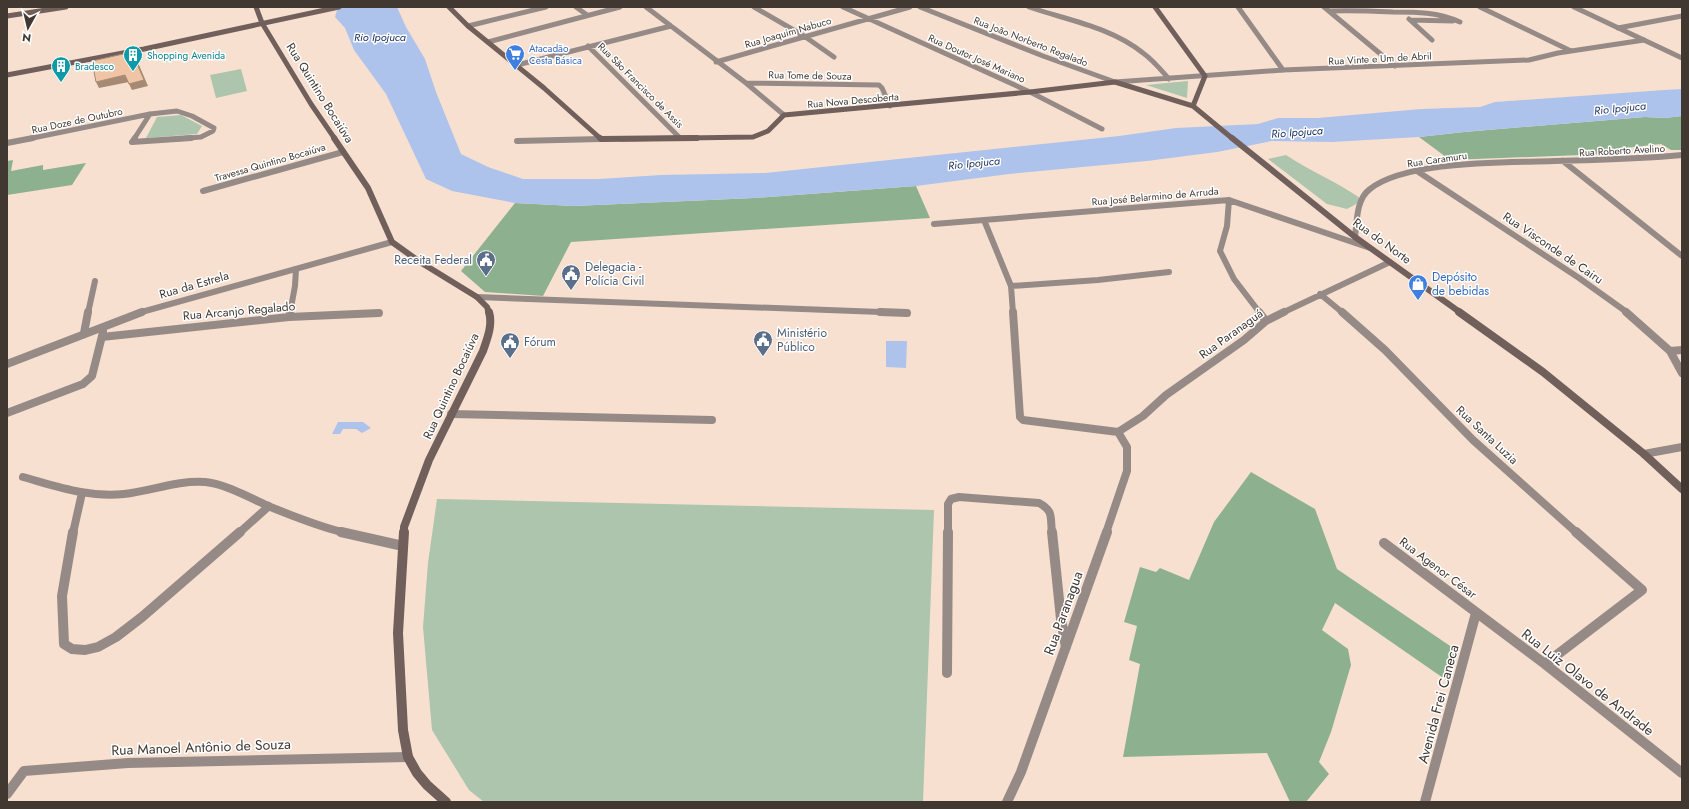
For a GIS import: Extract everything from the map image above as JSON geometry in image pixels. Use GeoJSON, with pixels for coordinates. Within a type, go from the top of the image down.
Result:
{"type":"FeatureCollection","features":[{"type":"Feature","properties":{"kind":"main road"},"geometry":{"type":"LineString","coordinates":[[7,16],[66,7]]}},
{"type":"Feature","properties":{"kind":"main road","name":"Rua Quintino Bocaiúva"},"geometry":{"type":"LineString","coordinates":[[256,7],[262,23],[311,104],[368,188],[392,242],[420,262],[478,297],[487,307],[490,316],[489,333],[483,351],[429,460],[404,527],[402,546],[398,633],[402,730],[408,757],[417,773],[427,786],[446,802]]}},
{"type":"Feature","properties":{"kind":"main road"},"geometry":{"type":"LineString","coordinates":[[7,76],[144,49],[339,7]]}},
{"type":"Feature","properties":{"kind":"main road"},"geometry":{"type":"LineString","coordinates":[[449,7],[468,26],[517,64],[601,139],[753,136],[768,131],[784,115]]}},
{"type":"Feature","properties":{"kind":"main road"},"geometry":{"type":"LineString","coordinates":[[1154,7],[1205,76],[1193,106]]}},
{"type":"Feature","properties":{"kind":"main road","name":"Rua Nova Descoberta"},"geometry":{"type":"LineString","coordinates":[[784,115],[890,106],[1115,82]]}},
{"type":"Feature","properties":{"kind":"main road","name":"Rua do Norte"},"geometry":{"type":"LineString","coordinates":[[1115,82],[1193,106],[1355,237],[1543,372],[1644,454],[1682,489]]}},
{"type":"Feature","properties":{"kind":"street"},"geometry":{"type":"LineString","coordinates":[[468,26],[546,7]]}},
{"type":"Feature","properties":{"kind":"street"},"geometry":{"type":"LineString","coordinates":[[576,7],[587,15]]}},
{"type":"Feature","properties":{"kind":"street"},"geometry":{"type":"LineString","coordinates":[[488,42],[620,7]]}},
{"type":"Feature","properties":{"kind":"street"},"geometry":{"type":"LineString","coordinates":[[646,7],[716,62],[746,83],[784,115]]}},
{"type":"Feature","properties":{"kind":"street"},"geometry":{"type":"LineString","coordinates":[[754,7],[804,36],[834,57]]}},
{"type":"Feature","properties":{"kind":"street","name":"Rua Doutor José Mariano"},"geometry":{"type":"LineString","coordinates":[[843,7],[1030,92],[1102,129]]}},
{"type":"Feature","properties":{"kind":"street","name":"Rua Joaquim Nabuco"},"geometry":{"type":"LineString","coordinates":[[716,62],[910,7]]}},
{"type":"Feature","properties":{"kind":"street","name":"Rua João Norberto Regalado"},"geometry":{"type":"LineString","coordinates":[[920,7],[1043,56],[1115,82]]}},
{"type":"Feature","properties":{"kind":"street"},"geometry":{"type":"LineString","coordinates":[[1029,7],[1078,22],[1121,39],[1147,55],[1169,79]]}},
{"type":"Feature","properties":{"kind":"street"},"geometry":{"type":"LineString","coordinates":[[1238,7],[1284,70]]}},
{"type":"Feature","properties":{"kind":"street"},"geometry":{"type":"LineString","coordinates":[[1324,7],[1395,66]]}},
{"type":"Feature","properties":{"kind":"street"},"geometry":{"type":"LineString","coordinates":[[1480,7],[1571,51]]}},
{"type":"Feature","properties":{"kind":"street"},"geometry":{"type":"LineString","coordinates":[[1574,7],[1682,58]]}},
{"type":"Feature","properties":{"kind":"street"},"geometry":{"type":"LineString","coordinates":[[1330,11],[1353,10],[1439,14],[1460,22],[1410,20]]}},
{"type":"Feature","properties":{"kind":"street"},"geometry":{"type":"LineString","coordinates":[[1398,12],[1410,20],[1432,40]]}},
{"type":"Feature","properties":{"kind":"street"},"geometry":{"type":"LineString","coordinates":[[1618,28],[1682,16]]}},
{"type":"Feature","properties":{"kind":"street"},"geometry":{"type":"LineString","coordinates":[[517,64],[671,26]]}},
{"type":"Feature","properties":{"kind":"street","name":"Rua Vinte e Um de Abril"},"geometry":{"type":"LineString","coordinates":[[1115,82],[1284,70],[1529,60],[1571,51],[1644,40]]}},
{"type":"Feature","properties":{"kind":"street","name":"Rua São Francisco de Assis"},"geometry":{"type":"LineString","coordinates":[[588,46],[680,138]]}},
{"type":"Feature","properties":{"kind":"street","name":"Rua Tome de Souza"},"geometry":{"type":"LineString","coordinates":[[746,83],[875,85],[881,86],[890,106]]}},
{"type":"Feature","properties":{"kind":"street","name":"Rua Doze de Outubro"},"geometry":{"type":"LineString","coordinates":[[7,143],[150,114],[177,111],[192,116],[214,128],[213,131],[201,137],[132,142],[150,114]]}},
{"type":"Feature","properties":{"kind":"street"},"geometry":{"type":"LineString","coordinates":[[517,141],[601,139]]}},
{"type":"Feature","properties":{"kind":"street","name":"Travessa Quintino Bocaiúva"},"geometry":{"type":"LineString","coordinates":[[203,191],[343,152]]}},
{"type":"Feature","properties":{"kind":"street","name":"Rua Roberto Avelino"},"geometry":{"type":"LineString","coordinates":[[1563,162],[1682,155]]}},
{"type":"Feature","properties":{"kind":"street"},"geometry":{"type":"LineString","coordinates":[[1563,162],[1682,256]]}},
{"type":"Feature","properties":{"kind":"street","name":"Rua Caramuru"},"geometry":{"type":"LineString","coordinates":[[1355,237],[1358,207],[1368,190],[1380,181],[1417,171],[1475,164],[1563,162]]}},
{"type":"Feature","properties":{"kind":"street","name":"Rua Visconde de Cairu"},"geometry":{"type":"LineString","coordinates":[[1417,171],[1579,278],[1632,316],[1670,351]]}},
{"type":"Feature","properties":{"kind":"street"},"geometry":{"type":"LineString","coordinates":[[1229,200],[1229,216],[1226,235],[1220,251],[1226,265],[1240,287],[1266,321]]}},
{"type":"Feature","properties":{"kind":"street","name":"Rua José Belarmino de Arruda"},"geometry":{"type":"LineString","coordinates":[[934,224],[1229,200],[1370,248]]}},
{"type":"Feature","properties":{"kind":"street"},"geometry":{"type":"LineString","coordinates":[[984,220],[1011,286],[1020,417],[1023,420],[1118,432]]}},
{"type":"Feature","properties":{"kind":"street","name":"Rua da Estrela"},"geometry":{"type":"LineString","coordinates":[[7,364],[103,325],[138,313],[392,242]]}},
{"type":"Feature","properties":{"kind":"street","name":"Rua Paranaguá"},"geometry":{"type":"LineString","coordinates":[[1118,432],[1143,416],[1166,396],[1244,340],[1266,321],[1390,262]]}},
{"type":"Feature","properties":{"kind":"street"},"geometry":{"type":"LineString","coordinates":[[289,317],[295,286],[296,269]]}},
{"type":"Feature","properties":{"kind":"street"},"geometry":{"type":"LineString","coordinates":[[1011,286],[1098,280],[1169,272]]}},
{"type":"Feature","properties":{"kind":"street"},"geometry":{"type":"LineString","coordinates":[[84,333],[95,280]]}},
{"type":"Feature","properties":{"kind":"street","name":"Rua Santa Luzia"},"geometry":{"type":"LineString","coordinates":[[1320,294],[1359,326],[1385,350],[1472,440],[1642,590],[1545,664]]}},
{"type":"Feature","properties":{"kind":"street"},"geometry":{"type":"LineString","coordinates":[[478,297],[907,313]]}},
{"type":"Feature","properties":{"kind":"street","name":"Rua Arcanjo Regalado"},"geometry":{"type":"LineString","coordinates":[[102,337],[289,317],[379,313]]}},
{"type":"Feature","properties":{"kind":"street"},"geometry":{"type":"LineString","coordinates":[[7,412],[83,384],[89,380],[93,372],[102,337],[103,325]]}},
{"type":"Feature","properties":{"kind":"street"},"geometry":{"type":"LineString","coordinates":[[1682,350],[1670,351],[1682,372]]}},
{"type":"Feature","properties":{"kind":"street"},"geometry":{"type":"LineString","coordinates":[[451,414],[712,420]]}},
{"type":"Feature","properties":{"kind":"street","name":"Rua Paranagua"},"geometry":{"type":"LineString","coordinates":[[1007,802],[1021,772],[1086,593],[1127,471],[1127,447],[1118,432]]}},
{"type":"Feature","properties":{"kind":"street"},"geometry":{"type":"LineString","coordinates":[[1644,454],[1682,447]]}},
{"type":"Feature","properties":{"kind":"street"},"geometry":{"type":"LineString","coordinates":[[23,477],[82,493],[125,494],[181,482],[197,481],[229,488],[269,506],[330,530],[402,546]]}},
{"type":"Feature","properties":{"kind":"street"},"geometry":{"type":"LineString","coordinates":[[82,493],[75,522],[62,596],[64,644],[69,649],[77,651],[99,646],[137,621],[269,506]]}},
{"type":"Feature","properties":{"kind":"street"},"geometry":{"type":"LineString","coordinates":[[947,673],[948,504],[951,499],[959,497],[1039,503],[1048,508],[1050,512],[1061,619],[1066,647]]}},
{"type":"Feature","properties":{"kind":"street","name":"Rua Agenor César"},"geometry":{"type":"LineString","coordinates":[[1384,543],[1476,614]]}},
{"type":"Feature","properties":{"kind":"street","name":"Rua Luiz Olavo de Andrade"},"geometry":{"type":"LineString","coordinates":[[1476,614],[1545,664],[1682,773]]}},
{"type":"Feature","properties":{"kind":"street","name":"Avenida Frei Caneca"},"geometry":{"type":"LineString","coordinates":[[1425,802],[1476,614]]}},
{"type":"Feature","properties":{"kind":"street","name":"Rua Manoel Antônio de Souza"},"geometry":{"type":"LineString","coordinates":[[7,794],[24,771],[128,763],[408,757]]}},
{"type":"Feature","properties":{"kind":"green space"},"geometry":{"type":"Polygon","coordinates":[[[241,69],[247,91],[216,98],[210,75],[241,69]]]}},
{"type":"Feature","properties":{"kind":"green space"},"geometry":{"type":"Polygon","coordinates":[[[1188,81],[1187,98],[1146,85],[1188,81]]]}},
{"type":"Feature","properties":{"kind":"green space"},"geometry":{"type":"Polygon","coordinates":[[[181,115],[202,126],[197,134],[146,138],[157,117],[181,115]]]}},
{"type":"Feature","properties":{"kind":"green space"},"geometry":{"type":"Polygon","coordinates":[[[1682,116],[1682,150],[1671,150],[1661,144],[1625,148],[1632,153],[1450,160],[1419,137],[1645,117],[1665,118],[1682,116]]]}},
{"type":"Feature","properties":{"kind":"green space"},"geometry":{"type":"Polygon","coordinates":[[[1286,155],[1360,198],[1358,203],[1347,209],[1327,204],[1268,159],[1286,155]]]}},
{"type":"Feature","properties":{"kind":"green space"},"geometry":{"type":"Polygon","coordinates":[[[13,160],[11,171],[43,165],[43,170],[86,163],[72,185],[7,195],[7,161],[13,160]]]}},
{"type":"Feature","properties":{"kind":"green space"},"geometry":{"type":"Polygon","coordinates":[[[916,186],[930,218],[571,242],[543,296],[485,292],[461,271],[515,203],[574,206],[754,198],[916,186]]]}},
{"type":"Feature","properties":{"kind":"green space"},"geometry":{"type":"Polygon","coordinates":[[[1251,472],[1315,509],[1337,569],[1456,650],[1449,682],[1335,603],[1322,630],[1348,649],[1351,665],[1331,732],[1319,762],[1329,774],[1306,802],[1290,802],[1267,753],[1123,757],[1140,664],[1129,660],[1137,626],[1124,622],[1140,567],[1156,572],[1160,568],[1189,580],[1214,522],[1251,472]]]}},
{"type":"Feature","properties":{"kind":"green space"},"geometry":{"type":"Polygon","coordinates":[[[437,499],[934,510],[923,802],[484,802],[469,790],[432,730],[423,627],[428,563],[437,499]]]}},
{"type":"Feature","properties":{"kind":"water","name":"Rio Ipojuca"},"geometry":{"type":"Polygon","coordinates":[[[338,7],[397,7],[406,27],[425,59],[436,92],[461,154],[488,167],[523,179],[599,179],[661,175],[765,173],[1119,136],[1176,128],[1258,124],[1278,118],[1318,118],[1421,109],[1480,107],[1495,102],[1682,89],[1682,116],[1665,118],[1645,117],[1419,137],[1332,142],[1272,141],[1217,152],[1147,161],[1009,174],[916,186],[754,198],[574,206],[515,203],[452,191],[426,179],[386,94],[354,50],[345,28],[335,17],[338,7]]]}},
{"type":"Feature","properties":{"kind":"water"},"geometry":{"type":"Polygon","coordinates":[[[886,341],[907,341],[906,368],[886,367],[886,341]]]}},
{"type":"Feature","properties":{"kind":"water"},"geometry":{"type":"Polygon","coordinates":[[[338,422],[363,422],[371,428],[362,433],[356,429],[343,429],[340,434],[332,434],[338,422]]]}},
{"type":"Feature","properties":{"kind":"building"},"geometry":{"type":"Polygon","coordinates":[[[132,52],[144,80],[129,84],[125,75],[96,82],[92,61],[132,52]]]}},
{"type":"Feature","properties":{"kind":"place","name":"Atacadão Cesta Básica"},"geometry":{"type":"Point","coordinates":[515,71]}},
{"type":"Feature","properties":{"kind":"place","name":"Shopping Avenida"},"geometry":{"type":"Point","coordinates":[133,72]}},
{"type":"Feature","properties":{"kind":"place","name":"Bradesco"},"geometry":{"type":"Point","coordinates":[61,83]}},
{"type":"Feature","properties":{"kind":"place","name":"Receita Federal"},"geometry":{"type":"Point","coordinates":[486,277]}},
{"type":"Feature","properties":{"kind":"place","name":"Delegacia - Polícia Civil"},"geometry":{"type":"Point","coordinates":[571,291]}},
{"type":"Feature","properties":{"kind":"place","name":"Depósito de bebidas"},"geometry":{"type":"Point","coordinates":[1418,301]}},
{"type":"Feature","properties":{"kind":"place","name":"Ministério Público"},"geometry":{"type":"Point","coordinates":[763,357]}},
{"type":"Feature","properties":{"kind":"place","name":"Fórum"},"geometry":{"type":"Point","coordinates":[510,359]}}]}
